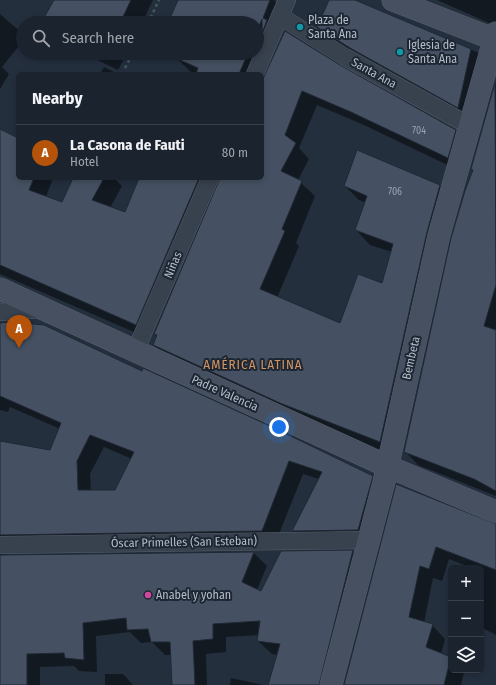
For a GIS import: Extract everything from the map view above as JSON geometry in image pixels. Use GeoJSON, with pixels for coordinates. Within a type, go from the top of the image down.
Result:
{"type":"FeatureCollection","features":[{"type":"Feature","properties":{"kind":"street"},"geometry":{"type":"LineString","coordinates":[[264,53],[288,0]]}},
{"type":"Feature","properties":{"kind":"street"},"geometry":{"type":"LineString","coordinates":[[393,0],[496,37]]}},
{"type":"Feature","properties":{"kind":"street","name":"Santa Ana"},"geometry":{"type":"LineString","coordinates":[[280,16],[345,56],[470,126]]}},
{"type":"Feature","properties":{"kind":"street","name":"Bembeta"},"geometry":{"type":"LineString","coordinates":[[331,685],[387,466],[439,234],[496,37]]}},
{"type":"Feature","properties":{"kind":"street"},"geometry":{"type":"LineString","coordinates":[[256,72],[261,60]]}},
{"type":"Feature","properties":{"kind":"street","name":"Niñas"},"geometry":{"type":"LineString","coordinates":[[135,352],[209,180]]}},
{"type":"Feature","properties":{"kind":"street","name":"Padre Valencia"},"geometry":{"type":"LineString","coordinates":[[0,289],[387,466],[496,512]]}},
{"type":"Feature","properties":{"kind":"street"},"geometry":{"type":"LineString","coordinates":[[0,312],[45,309]]}},
{"type":"Feature","properties":{"kind":"street","name":"Óscar Primelles (San Esteban)"},"geometry":{"type":"LineString","coordinates":[[0,545],[368,540]]}},
{"type":"Feature","properties":{"kind":"path"},"geometry":{"type":"LineString","coordinates":[[151,16],[159,0]]}},
{"type":"Feature","properties":{"kind":"path"},"geometry":{"type":"LineString","coordinates":[[125,68],[129,60]]}},
{"type":"Feature","properties":{"kind":"building"},"geometry":{"type":"Polygon","coordinates":[[[54,0],[131,0],[123,16],[45,16],[54,0]]]}},
{"type":"Feature","properties":{"kind":"building"},"geometry":{"type":"Polygon","coordinates":[[[178,0],[270,0],[264,16],[171,16],[178,0]]]}},
{"type":"Feature","properties":{"kind":"building","name":"Iglesia de Santa Ana"},"geometry":{"type":"Polygon","coordinates":[[[329,0],[355,0],[471,49],[458,108],[350,48],[317,27],[329,0]]]}},
{"type":"Feature","properties":{"kind":"building"},"geometry":{"type":"Polygon","coordinates":[[[264,18],[267,20],[264,28],[264,18]]]}},
{"type":"Feature","properties":{"kind":"building"},"geometry":{"type":"Polygon","coordinates":[[[285,31],[340,65],[456,130],[448,158],[351,112],[302,91],[285,135],[296,143],[281,171],[302,181],[282,229],[285,231],[260,289],[340,323],[358,274],[382,283],[393,244],[355,230],[367,196],[344,186],[357,150],[440,185],[427,232],[380,442],[280,403],[153,345],[157,335],[154,334],[219,180],[264,180],[264,77],[285,31]]]}},
{"type":"Feature","properties":{"kind":"building"},"geometry":{"type":"Polygon","coordinates":[[[180,60],[245,60],[240,72],[197,72],[198,68],[180,60]]]}},
{"type":"Feature","properties":{"kind":"building"},"geometry":{"type":"Polygon","coordinates":[[[495,83],[496,285],[484,326],[496,330],[496,491],[474,479],[404,452],[451,238],[473,170],[471,169],[495,83]]]}},
{"type":"Feature","properties":{"kind":"building"},"geometry":{"type":"Polygon","coordinates":[[[0,129],[16,137],[16,180],[33,180],[29,190],[62,202],[72,180],[103,180],[92,200],[125,212],[138,180],[198,180],[136,325],[0,265],[0,129]]]}},
{"type":"Feature","properties":{"kind":"building"},"geometry":{"type":"Polygon","coordinates":[[[10,322],[44,325],[142,371],[143,368],[270,426],[373,476],[358,530],[292,531],[322,472],[289,461],[262,531],[0,535],[0,441],[50,450],[61,423],[0,396],[0,323],[10,322]],[[90,435],[77,461],[78,490],[115,490],[134,452],[90,435]]]}},
{"type":"Feature","properties":{"kind":"building"},"geometry":{"type":"Polygon","coordinates":[[[396,484],[496,524],[496,570],[436,547],[429,569],[420,566],[409,617],[433,624],[426,647],[448,656],[448,669],[444,685],[344,685],[396,484]]]}},
{"type":"Feature","properties":{"kind":"building"},"geometry":{"type":"Polygon","coordinates":[[[353,550],[319,685],[268,685],[280,644],[257,641],[260,621],[213,624],[213,639],[193,641],[195,685],[172,685],[170,642],[151,642],[148,629],[127,630],[126,618],[83,623],[84,660],[65,658],[64,653],[27,654],[27,685],[0,685],[0,555],[254,552],[242,582],[261,591],[281,551],[353,550]]]}},
{"type":"Feature","properties":{"kind":"place","name":"Plaza de Santa Ana"},"geometry":{"type":"Point","coordinates":[300,27]}},
{"type":"Feature","properties":{"kind":"place","name":"Iglesia de Santa Ana"},"geometry":{"type":"Point","coordinates":[400,52]}},
{"type":"Feature","properties":{"kind":"place","name":"La Casona de Fauti"},"geometry":{"type":"Point","coordinates":[19,348]}},
{"type":"Feature","properties":{"kind":"place","name":"Anabel y yohan"},"geometry":{"type":"Point","coordinates":[148,595]}},
{"type":"Feature","properties":{"kind":"district","name":"AMÉRICA LATINA"},"geometry":{"type":"Point","coordinates":[253,364]}}]}
